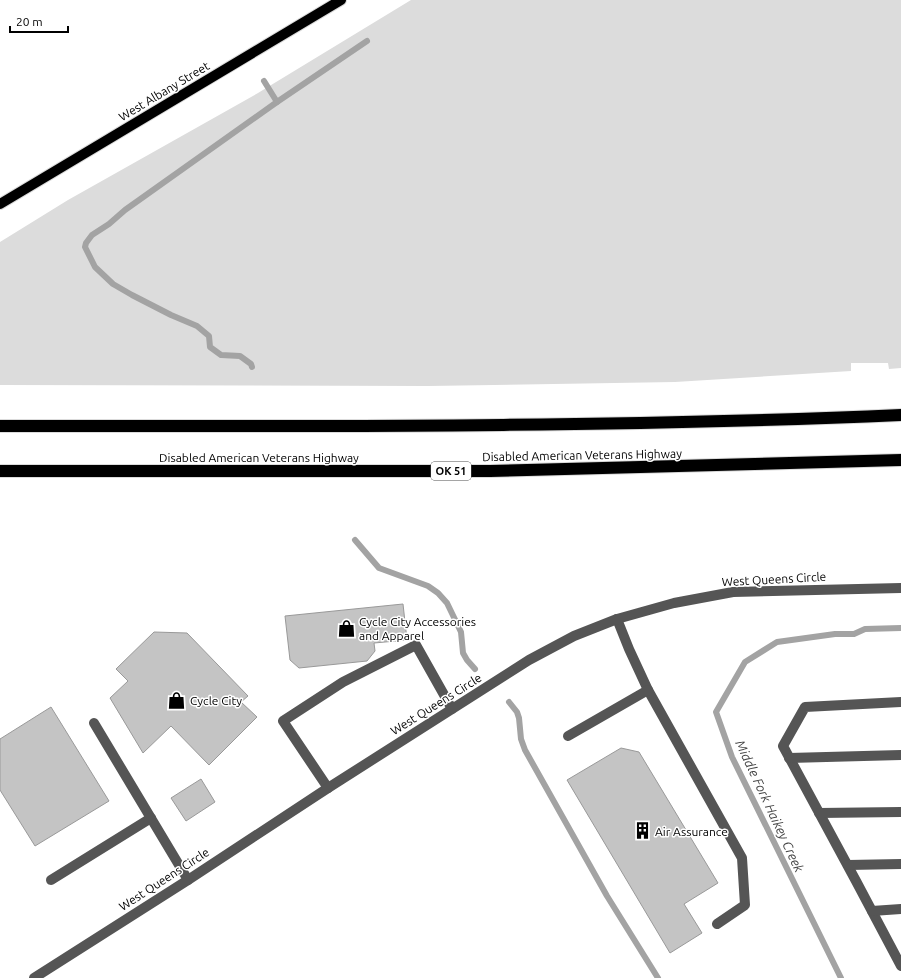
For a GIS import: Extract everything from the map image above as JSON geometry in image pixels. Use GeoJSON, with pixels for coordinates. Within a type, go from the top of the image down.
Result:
{"type":"FeatureCollection","features":[{"type":"Feature","properties":{"kind":"highway"},"geometry":{"type":"LineString","coordinates":[[0,426],[610,424],[901,415]]}},
{"type":"Feature","properties":{"kind":"highway","name":"Disabled American Veterans Highway"},"geometry":{"type":"LineString","coordinates":[[0,471],[490,471],[901,460]]}},
{"type":"Feature","properties":{"kind":"main road","name":"West Albany Street"},"geometry":{"type":"LineString","coordinates":[[0,204],[341,0]]}},
{"type":"Feature","properties":{"kind":"street","name":"West Queens Circle"},"geometry":{"type":"LineString","coordinates":[[34,978],[529,660],[574,636],[618,619],[674,603],[733,592],[901,588]]}},
{"type":"Feature","properties":{"kind":"street"},"geometry":{"type":"LineString","coordinates":[[618,619],[629,649],[648,690],[742,858],[745,904],[716,924]]}},
{"type":"Feature","properties":{"kind":"street"},"geometry":{"type":"LineString","coordinates":[[328,788],[283,722],[343,682],[416,646],[452,709]]}},
{"type":"Feature","properties":{"kind":"street"},"geometry":{"type":"LineString","coordinates":[[568,736],[648,690]]}},
{"type":"Feature","properties":{"kind":"street"},"geometry":{"type":"LineString","coordinates":[[901,702],[805,707],[783,746],[901,966]]}},
{"type":"Feature","properties":{"kind":"street"},"geometry":{"type":"LineString","coordinates":[[94,723],[188,880]]}},
{"type":"Feature","properties":{"kind":"street"},"geometry":{"type":"LineString","coordinates":[[789,758],[901,755]]}},
{"type":"Feature","properties":{"kind":"street"},"geometry":{"type":"LineString","coordinates":[[819,813],[901,812]]}},
{"type":"Feature","properties":{"kind":"street"},"geometry":{"type":"LineString","coordinates":[[51,880],[151,818]]}},
{"type":"Feature","properties":{"kind":"street"},"geometry":{"type":"LineString","coordinates":[[848,865],[901,864]]}},
{"type":"Feature","properties":{"kind":"street"},"geometry":{"type":"LineString","coordinates":[[872,911],[901,909]]}},
{"type":"Feature","properties":{"kind":"shaded area"},"geometry":{"type":"Polygon","coordinates":[[[411,0],[901,0],[901,368],[889,369],[888,363],[851,363],[851,371],[675,382],[428,386],[0,385],[0,242],[68,200],[258,93],[411,0]]]}},
{"type":"Feature","properties":{"kind":"building","name":"Cycle City Accessories and Apparel"},"geometry":{"type":"Polygon","coordinates":[[[403,604],[407,640],[374,643],[375,651],[367,661],[299,668],[290,660],[285,616],[403,604]]]}},
{"type":"Feature","properties":{"kind":"building","name":"Cycle City"},"geometry":{"type":"Polygon","coordinates":[[[154,632],[187,633],[248,696],[241,702],[257,717],[209,765],[171,726],[143,753],[110,698],[128,681],[116,669],[154,632]]]}},
{"type":"Feature","properties":{"kind":"building"},"geometry":{"type":"Polygon","coordinates":[[[51,707],[109,801],[35,846],[0,790],[0,739],[51,707]]]}},
{"type":"Feature","properties":{"kind":"building","name":"Air Assurance"},"geometry":{"type":"Polygon","coordinates":[[[621,748],[639,752],[718,883],[684,904],[702,933],[670,953],[567,780],[621,748]]]}},
{"type":"Feature","properties":{"kind":"building"},"geometry":{"type":"Polygon","coordinates":[[[201,779],[215,802],[186,821],[171,798],[201,779]]]}},
{"type":"Feature","properties":{"kind":"waterway"},"geometry":{"type":"LineString","coordinates":[[252,367],[251,364],[240,356],[221,355],[210,347],[209,336],[197,326],[171,315],[113,284],[95,267],[85,247],[86,243],[92,235],[109,224],[125,210],[277,102],[367,41]]}},
{"type":"Feature","properties":{"kind":"waterway"},"geometry":{"type":"LineString","coordinates":[[264,81],[277,102]]}},
{"type":"Feature","properties":{"kind":"waterway"},"geometry":{"type":"LineString","coordinates":[[355,540],[379,568],[428,586],[438,593],[447,603],[461,632],[463,653],[475,669]]}},
{"type":"Feature","properties":{"kind":"waterway","name":"Middle Fork Haikey Creek"},"geometry":{"type":"LineString","coordinates":[[841,978],[732,757],[716,712],[745,662],[777,642],[835,634],[854,634],[865,629],[901,628]]}},
{"type":"Feature","properties":{"kind":"waterway"},"geometry":{"type":"LineString","coordinates":[[509,702],[517,712],[521,739],[525,750],[607,896],[658,978]]}},
{"type":"Feature","properties":{"kind":"place","name":"Cycle City Accessories and Apparel"},"geometry":{"type":"Point","coordinates":[346,628]}},
{"type":"Feature","properties":{"kind":"place","name":"Cycle City"},"geometry":{"type":"Point","coordinates":[177,700]}},
{"type":"Feature","properties":{"kind":"place","name":"Air Assurance"},"geometry":{"type":"Point","coordinates":[642,831]}}]}
